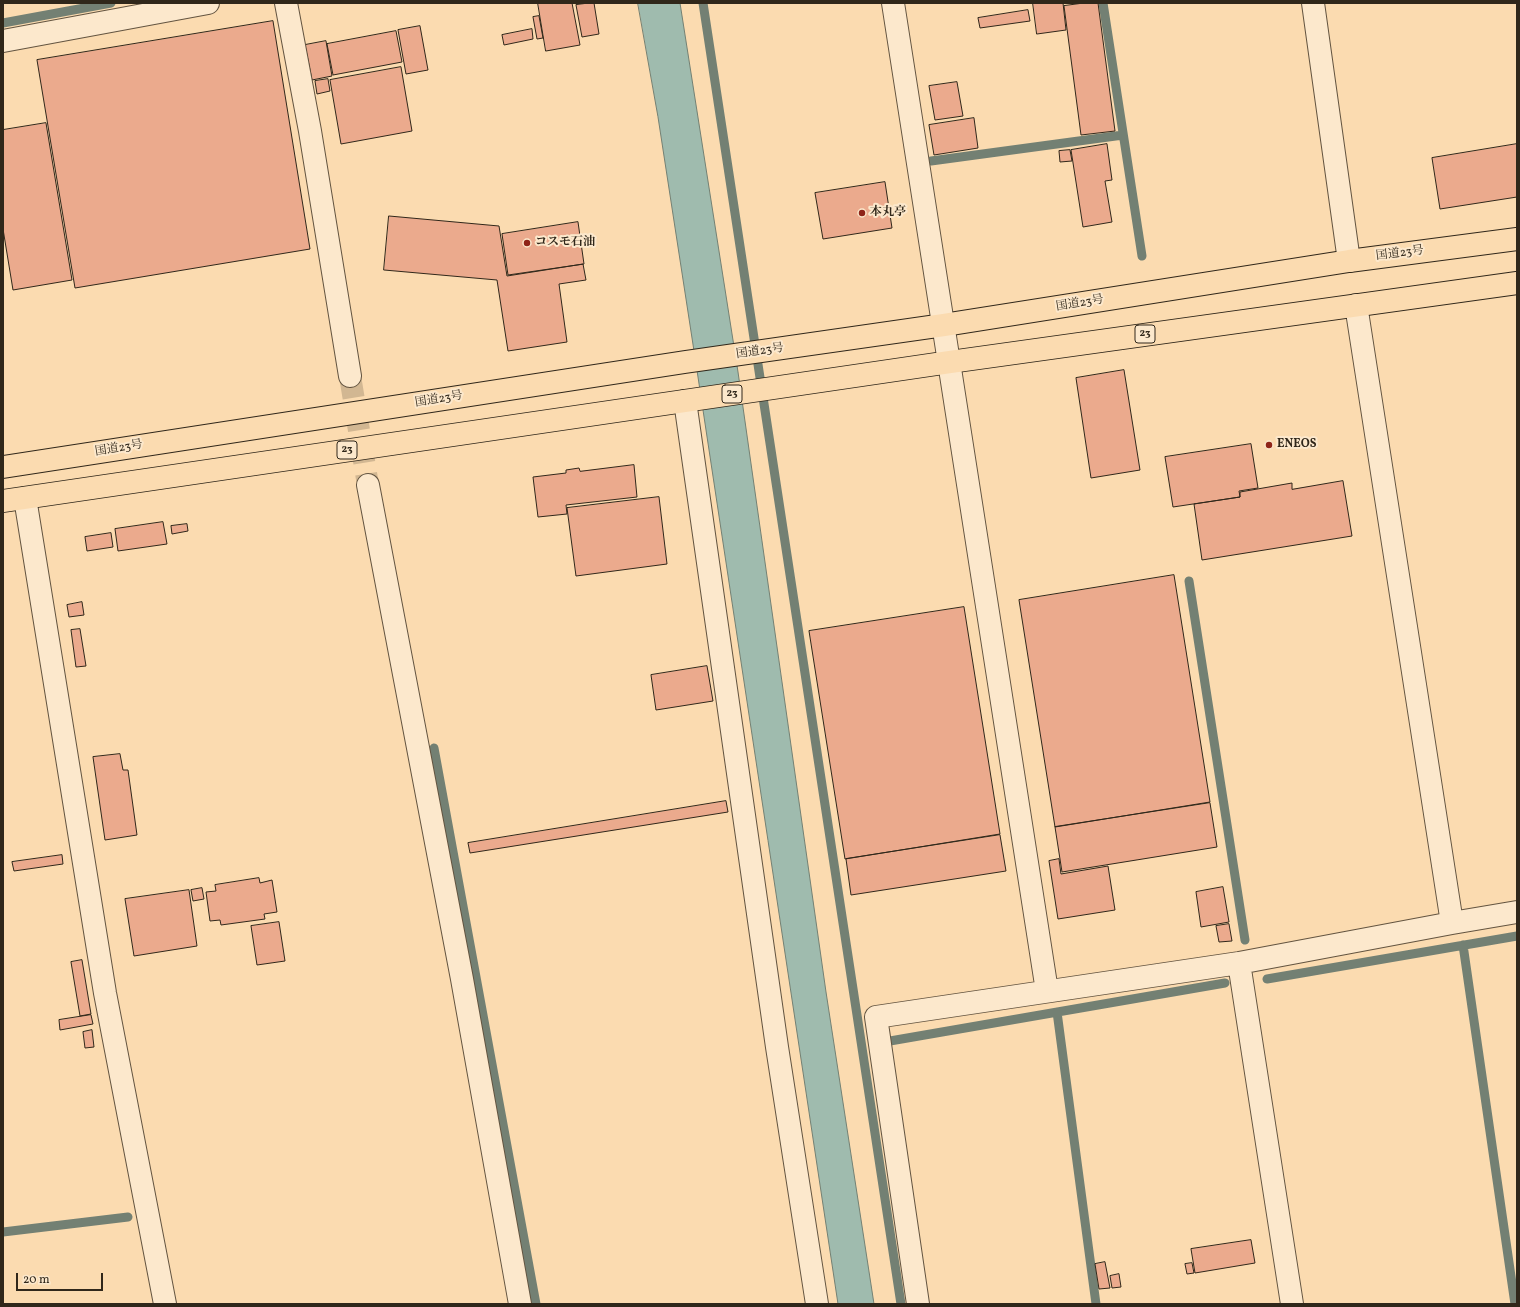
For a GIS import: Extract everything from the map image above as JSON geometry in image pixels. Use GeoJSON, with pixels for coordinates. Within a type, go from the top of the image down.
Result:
{"type":"FeatureCollection","features":[{"type":"Feature","properties":{"kind":"highway","name":"国道23号"},"geometry":{"type":"LineString","coordinates":[[3,467],[685,362],[944,325],[1349,261],[1517,239]]}},
{"type":"Feature","properties":{"kind":"highway","name":"23"},"geometry":{"type":"LineString","coordinates":[[3,501],[687,400],[1517,282]]}},
{"type":"Feature","properties":{"kind":"street"},"geometry":{"type":"LineString","coordinates":[[3,42],[208,3]]}},
{"type":"Feature","properties":{"kind":"street"},"geometry":{"type":"LineString","coordinates":[[286,3],[310,132],[350,376]]}},
{"type":"Feature","properties":{"kind":"street"},"geometry":{"type":"LineString","coordinates":[[893,3],[1047,992]]}},
{"type":"Feature","properties":{"kind":"street"},"geometry":{"type":"LineString","coordinates":[[1313,3],[1349,261]]}},
{"type":"Feature","properties":{"kind":"street"},"geometry":{"type":"LineString","coordinates":[[1356,305],[1452,923]]}},
{"type":"Feature","properties":{"kind":"street"},"geometry":{"type":"LineString","coordinates":[[687,400],[777,1047],[817,1304]]}},
{"type":"Feature","properties":{"kind":"street"},"geometry":{"type":"LineString","coordinates":[[368,485],[462,979],[520,1304]]}},
{"type":"Feature","properties":{"kind":"street"},"geometry":{"type":"LineString","coordinates":[[25,498],[105,993],[164,1304]]}},
{"type":"Feature","properties":{"kind":"street"},"geometry":{"type":"LineString","coordinates":[[918,1304],[876,1017],[1239,963],[1517,912]]}},
{"type":"Feature","properties":{"kind":"street"},"geometry":{"type":"LineString","coordinates":[[1239,963],[1292,1304]]}},
{"type":"Feature","properties":{"kind":"shaded area"},"geometry":{"type":"Polygon","coordinates":[[[638,3],[680,3],[738,372],[826,992],[874,1304],[838,1304],[698,377],[658,117],[638,3]]]}},
{"type":"Feature","properties":{"kind":"building"},"geometry":{"type":"Polygon","coordinates":[[[538,3],[572,3],[580,45],[546,51],[538,3]]]}},
{"type":"Feature","properties":{"kind":"building"},"geometry":{"type":"Polygon","coordinates":[[[594,3],[599,34],[582,37],[576,5],[594,3]]]}},
{"type":"Feature","properties":{"kind":"building"},"geometry":{"type":"Polygon","coordinates":[[[1033,3],[1063,3],[1066,30],[1037,34],[1033,3]]]}},
{"type":"Feature","properties":{"kind":"building"},"geometry":{"type":"Polygon","coordinates":[[[1084,3],[1098,3],[1115,131],[1081,135],[1064,6],[1084,3]]]}},
{"type":"Feature","properties":{"kind":"building"},"geometry":{"type":"Polygon","coordinates":[[[1028,10],[1030,21],[980,28],[978,18],[1028,10]]]}},
{"type":"Feature","properties":{"kind":"building"},"geometry":{"type":"Polygon","coordinates":[[[539,16],[543,38],[537,39],[533,17],[539,16]]]}},
{"type":"Feature","properties":{"kind":"building"},"geometry":{"type":"Polygon","coordinates":[[[273,21],[310,249],[75,288],[37,60],[273,21]]]}},
{"type":"Feature","properties":{"kind":"building"},"geometry":{"type":"Polygon","coordinates":[[[420,26],[428,70],[406,74],[398,30],[420,26]]]}},
{"type":"Feature","properties":{"kind":"building"},"geometry":{"type":"Polygon","coordinates":[[[532,29],[533,39],[504,45],[502,35],[532,29]]]}},
{"type":"Feature","properties":{"kind":"building"},"geometry":{"type":"Polygon","coordinates":[[[396,31],[402,62],[333,75],[327,44],[396,31]]]}},
{"type":"Feature","properties":{"kind":"building"},"geometry":{"type":"Polygon","coordinates":[[[326,41],[332,76],[312,80],[305,45],[326,41]]]}},
{"type":"Feature","properties":{"kind":"building"},"geometry":{"type":"Polygon","coordinates":[[[401,67],[412,131],[341,144],[330,80],[401,67]]]}},
{"type":"Feature","properties":{"kind":"building"},"geometry":{"type":"Polygon","coordinates":[[[328,79],[330,91],[317,94],[315,81],[328,79]]]}},
{"type":"Feature","properties":{"kind":"building"},"geometry":{"type":"Polygon","coordinates":[[[957,82],[963,116],[935,120],[929,86],[957,82]]]}},
{"type":"Feature","properties":{"kind":"building"},"geometry":{"type":"Polygon","coordinates":[[[974,118],[978,148],[934,155],[929,125],[974,118]]]}},
{"type":"Feature","properties":{"kind":"building"},"geometry":{"type":"Polygon","coordinates":[[[46,123],[72,280],[13,290],[3,229],[3,130],[46,123]]]}},
{"type":"Feature","properties":{"kind":"building"},"geometry":{"type":"Polygon","coordinates":[[[1107,144],[1112,180],[1105,181],[1112,222],[1083,227],[1071,150],[1107,144]]]}},
{"type":"Feature","properties":{"kind":"building"},"geometry":{"type":"Polygon","coordinates":[[[1517,144],[1517,197],[1440,209],[1432,158],[1517,144]]]}},
{"type":"Feature","properties":{"kind":"building"},"geometry":{"type":"Polygon","coordinates":[[[1070,150],[1072,161],[1060,162],[1059,151],[1070,150]]]}},
{"type":"Feature","properties":{"kind":"building"},"geometry":{"type":"Polygon","coordinates":[[[885,182],[892,228],[823,239],[815,193],[885,182]]]}},
{"type":"Feature","properties":{"kind":"building"},"geometry":{"type":"Polygon","coordinates":[[[389,216],[499,226],[507,276],[583,264],[586,280],[559,284],[567,342],[508,351],[497,280],[384,270],[389,216]]]}},
{"type":"Feature","properties":{"kind":"building"},"geometry":{"type":"Polygon","coordinates":[[[578,222],[584,264],[508,275],[502,234],[578,222]]]}},
{"type":"Feature","properties":{"kind":"building"},"geometry":{"type":"Polygon","coordinates":[[[1124,370],[1140,470],[1091,478],[1076,378],[1124,370]]]}},
{"type":"Feature","properties":{"kind":"building"},"geometry":{"type":"Polygon","coordinates":[[[1251,444],[1258,488],[1239,491],[1240,497],[1173,507],[1165,457],[1251,444]]]}},
{"type":"Feature","properties":{"kind":"building"},"geometry":{"type":"Polygon","coordinates":[[[634,465],[637,497],[566,505],[567,514],[538,517],[533,477],[566,473],[566,470],[579,468],[580,471],[634,465]]]}},
{"type":"Feature","properties":{"kind":"building"},"geometry":{"type":"Polygon","coordinates":[[[1343,481],[1352,536],[1202,560],[1194,504],[1240,497],[1240,492],[1292,483],[1292,489],[1343,481]]]}},
{"type":"Feature","properties":{"kind":"building"},"geometry":{"type":"Polygon","coordinates":[[[659,497],[667,564],[576,576],[567,508],[659,497]]]}},
{"type":"Feature","properties":{"kind":"building"},"geometry":{"type":"Polygon","coordinates":[[[163,522],[167,544],[118,551],[115,529],[163,522]]]}},
{"type":"Feature","properties":{"kind":"building"},"geometry":{"type":"Polygon","coordinates":[[[187,524],[188,531],[172,534],[171,526],[187,524]]]}},
{"type":"Feature","properties":{"kind":"building"},"geometry":{"type":"Polygon","coordinates":[[[111,533],[113,547],[87,551],[85,537],[111,533]]]}},
{"type":"Feature","properties":{"kind":"building"},"geometry":{"type":"Polygon","coordinates":[[[1174,575],[1210,802],[1055,827],[1019,600],[1174,575]]]}},
{"type":"Feature","properties":{"kind":"building"},"geometry":{"type":"Polygon","coordinates":[[[82,602],[84,615],[69,617],[67,605],[82,602]]]}},
{"type":"Feature","properties":{"kind":"building"},"geometry":{"type":"Polygon","coordinates":[[[964,607],[1000,834],[845,859],[809,631],[964,607]]]}},
{"type":"Feature","properties":{"kind":"building"},"geometry":{"type":"Polygon","coordinates":[[[80,629],[86,666],[76,667],[71,630],[80,629]]]}},
{"type":"Feature","properties":{"kind":"building"},"geometry":{"type":"Polygon","coordinates":[[[707,666],[713,701],[656,710],[651,675],[707,666]]]}},
{"type":"Feature","properties":{"kind":"building"},"geometry":{"type":"Polygon","coordinates":[[[120,754],[123,770],[128,770],[137,835],[105,840],[93,757],[120,754]]]}},
{"type":"Feature","properties":{"kind":"building"},"geometry":{"type":"Polygon","coordinates":[[[726,801],[728,812],[470,853],[468,843],[726,801]]]}},
{"type":"Feature","properties":{"kind":"building"},"geometry":{"type":"Polygon","coordinates":[[[1210,803],[1217,847],[1062,872],[1055,827],[1210,803]]]}},
{"type":"Feature","properties":{"kind":"building"},"geometry":{"type":"Polygon","coordinates":[[[1000,835],[1006,871],[851,895],[846,859],[1000,835]]]}},
{"type":"Feature","properties":{"kind":"building"},"geometry":{"type":"Polygon","coordinates":[[[62,855],[63,864],[14,871],[12,862],[62,855]]]}},
{"type":"Feature","properties":{"kind":"building"},"geometry":{"type":"Polygon","coordinates":[[[1059,859],[1061,874],[1108,866],[1115,910],[1058,919],[1049,861],[1059,859]]]}},
{"type":"Feature","properties":{"kind":"building"},"geometry":{"type":"Polygon","coordinates":[[[259,878],[260,883],[272,880],[277,912],[264,914],[265,919],[221,925],[220,920],[210,921],[206,892],[216,891],[215,885],[259,878]]]}},
{"type":"Feature","properties":{"kind":"building"},"geometry":{"type":"Polygon","coordinates":[[[1223,887],[1229,922],[1201,927],[1196,892],[1223,887]]]}},
{"type":"Feature","properties":{"kind":"building"},"geometry":{"type":"Polygon","coordinates":[[[202,888],[204,899],[193,901],[191,890],[202,888]]]}},
{"type":"Feature","properties":{"kind":"building"},"geometry":{"type":"Polygon","coordinates":[[[189,890],[197,946],[134,956],[125,899],[189,890]]]}},
{"type":"Feature","properties":{"kind":"building"},"geometry":{"type":"Polygon","coordinates":[[[279,922],[285,961],[257,965],[251,926],[279,922]]]}},
{"type":"Feature","properties":{"kind":"building"},"geometry":{"type":"Polygon","coordinates":[[[1229,924],[1232,941],[1219,942],[1216,926],[1229,924]]]}},
{"type":"Feature","properties":{"kind":"building"},"geometry":{"type":"Polygon","coordinates":[[[82,960],[91,1014],[80,1016],[71,962],[82,960]]]}},
{"type":"Feature","properties":{"kind":"building"},"geometry":{"type":"Polygon","coordinates":[[[91,1015],[93,1024],[60,1030],[59,1020],[91,1015]]]}},
{"type":"Feature","properties":{"kind":"building"},"geometry":{"type":"Polygon","coordinates":[[[92,1030],[94,1047],[85,1048],[83,1032],[92,1030]]]}},
{"type":"Feature","properties":{"kind":"building"},"geometry":{"type":"Polygon","coordinates":[[[1251,1240],[1255,1263],[1195,1273],[1191,1249],[1251,1240]]]}},
{"type":"Feature","properties":{"kind":"building"},"geometry":{"type":"Polygon","coordinates":[[[1105,1262],[1110,1288],[1099,1289],[1095,1264],[1105,1262]]]}},
{"type":"Feature","properties":{"kind":"building"},"geometry":{"type":"Polygon","coordinates":[[[1192,1263],[1194,1273],[1187,1274],[1185,1264],[1192,1263]]]}},
{"type":"Feature","properties":{"kind":"building"},"geometry":{"type":"Polygon","coordinates":[[[1119,1274],[1121,1287],[1112,1288],[1110,1276],[1119,1274]]]}},
{"type":"Feature","properties":{"kind":"waterway"},"geometry":{"type":"LineString","coordinates":[[3,23],[111,3]]}},
{"type":"Feature","properties":{"kind":"waterway"},"geometry":{"type":"LineString","coordinates":[[703,3],[901,1304]]}},
{"type":"Feature","properties":{"kind":"waterway"},"geometry":{"type":"LineString","coordinates":[[1103,3],[1142,256]]}},
{"type":"Feature","properties":{"kind":"waterway"},"geometry":{"type":"LineString","coordinates":[[931,161],[1123,135]]}},
{"type":"Feature","properties":{"kind":"waterway"},"geometry":{"type":"LineString","coordinates":[[1189,581],[1245,940]]}},
{"type":"Feature","properties":{"kind":"waterway"},"geometry":{"type":"LineString","coordinates":[[434,748],[536,1304]]}},
{"type":"Feature","properties":{"kind":"waterway"},"geometry":{"type":"LineString","coordinates":[[1267,979],[1517,936]]}},
{"type":"Feature","properties":{"kind":"waterway"},"geometry":{"type":"LineString","coordinates":[[1463,945],[1515,1304]]}},
{"type":"Feature","properties":{"kind":"waterway"},"geometry":{"type":"LineString","coordinates":[[890,1041],[1225,983]]}},
{"type":"Feature","properties":{"kind":"waterway"},"geometry":{"type":"LineString","coordinates":[[1057,1012],[1096,1304]]}},
{"type":"Feature","properties":{"kind":"waterway"},"geometry":{"type":"LineString","coordinates":[[3,1232],[128,1217]]}},
{"type":"Feature","properties":{"kind":"tunnel"},"geometry":{"type":"LineString","coordinates":[[350,376],[368,485]]}},
{"type":"Feature","properties":{"kind":"place","name":"本丸亭"},"geometry":{"type":"Point","coordinates":[862,213]}},
{"type":"Feature","properties":{"kind":"place","name":"コスモ石油"},"geometry":{"type":"Point","coordinates":[527,243]}},
{"type":"Feature","properties":{"kind":"place","name":"ENEOS"},"geometry":{"type":"Point","coordinates":[1269,445]}}]}
